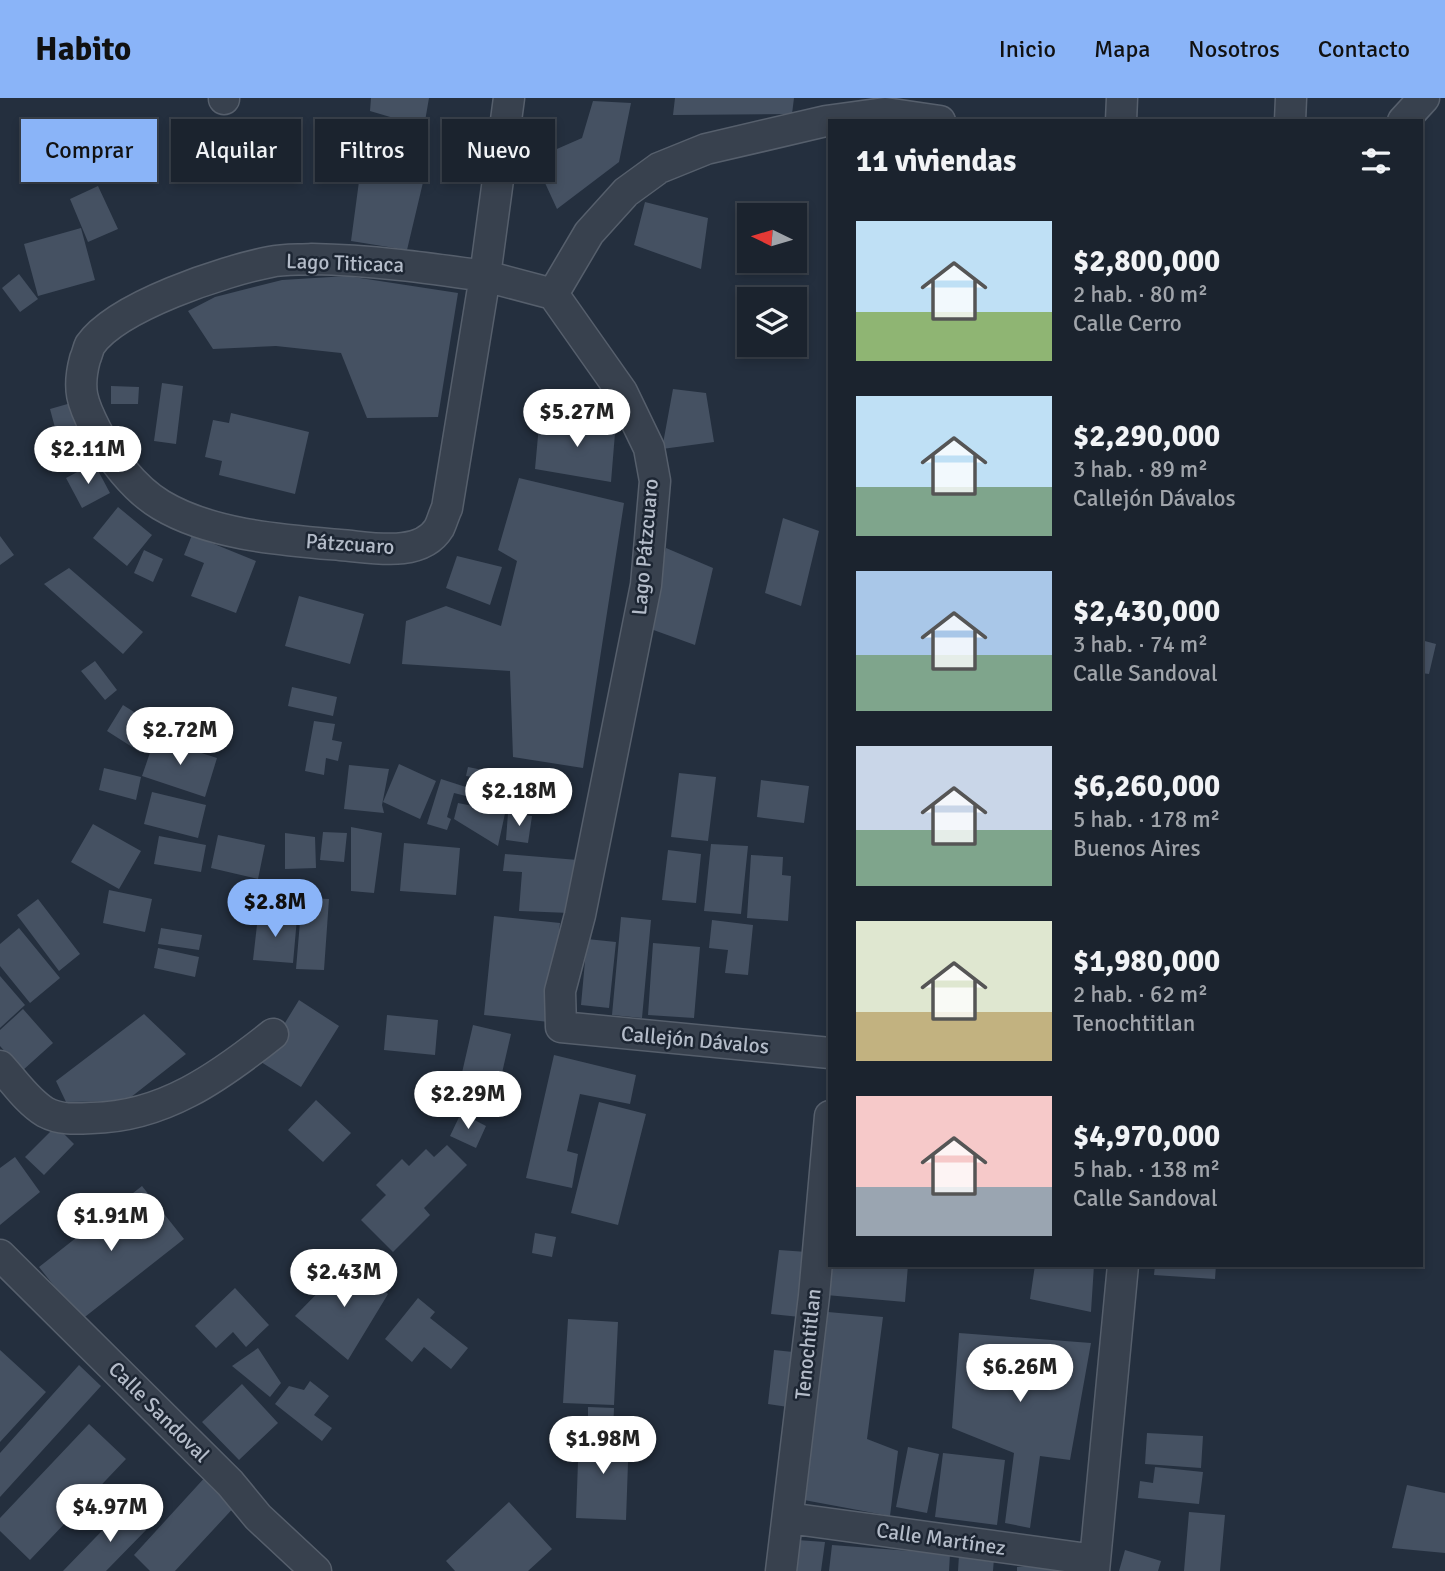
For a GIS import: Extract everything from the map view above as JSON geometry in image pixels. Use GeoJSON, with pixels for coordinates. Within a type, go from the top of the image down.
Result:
{"type":"FeatureCollection","features":[{"type":"Feature","properties":{"kind":"street"},"geometry":{"type":"LineString","coordinates":[[509,98],[485,276],[552,294],[589,233],[626,192],[659,168],[706,149],[827,110],[885,113],[926,119]]}},
{"type":"Feature","properties":{"kind":"street"},"geometry":{"type":"LineString","coordinates":[[1121,119],[1122,98]]}},
{"type":"Feature","properties":{"kind":"street"},"geometry":{"type":"LineString","coordinates":[[1290,119],[1291,98]]}},
{"type":"Feature","properties":{"kind":"street"},"geometry":{"type":"LineString","coordinates":[[1406,119],[1424,98]]}},
{"type":"Feature","properties":{"kind":"street","name":"Lago Titicaca"},"geometry":{"type":"LineString","coordinates":[[80,376],[89,346],[111,323],[167,295],[229,271],[274,261],[345,259],[485,276]]}},
{"type":"Feature","properties":{"kind":"street","name":"Pátzcuaro"},"geometry":{"type":"LineString","coordinates":[[80,376],[82,403],[100,438],[126,475],[159,504],[205,526],[300,541],[394,550],[423,543],[438,530],[447,508],[485,276]]}},
{"type":"Feature","properties":{"kind":"street","name":"Lago Pátzcuaro"},"geometry":{"type":"LineString","coordinates":[[552,294],[622,392],[649,448],[655,481],[646,585],[580,915],[560,990],[561,1027]]}},
{"type":"Feature","properties":{"kind":"street","name":"Callejón Dávalos"},"geometry":{"type":"LineString","coordinates":[[561,1027],[828,1052]]}},
{"type":"Feature","properties":{"kind":"street"},"geometry":{"type":"LineString","coordinates":[[0,1066],[44,1111],[62,1119],[102,1118],[135,1114],[163,1105],[206,1084],[273,1034]]}},
{"type":"Feature","properties":{"kind":"street","name":"Tenochtitlan"},"geometry":{"type":"LineString","coordinates":[[781,1571],[814,1296],[828,1138]]}},
{"type":"Feature","properties":{"kind":"street","name":"Calle Sandoval"},"geometry":{"type":"LineString","coordinates":[[0,1255],[230,1483],[258,1517],[316,1571]]}},
{"type":"Feature","properties":{"kind":"street"},"geometry":{"type":"LineString","coordinates":[[1094,1566],[1123,1267]]}},
{"type":"Feature","properties":{"kind":"street","name":"Calle Martínez"},"geometry":{"type":"LineString","coordinates":[[788,1518],[1094,1566]]}},
{"type":"Feature","properties":{"kind":"building"},"geometry":{"type":"Polygon","coordinates":[[[371,98],[429,98],[425,119],[397,119],[370,111],[371,98]]]}},
{"type":"Feature","properties":{"kind":"building"},"geometry":{"type":"Polygon","coordinates":[[[675,98],[794,98],[792,114],[673,115],[675,98]]]}},
{"type":"Feature","properties":{"kind":"building"},"geometry":{"type":"Polygon","coordinates":[[[593,101],[631,103],[619,162],[557,209],[545,182],[555,182],[555,150],[582,138],[593,101]]]}},
{"type":"Feature","properties":{"kind":"building"},"geometry":{"type":"Polygon","coordinates":[[[359,182],[423,182],[407,250],[351,241],[359,182]]]}},
{"type":"Feature","properties":{"kind":"building"},"geometry":{"type":"Polygon","coordinates":[[[98,186],[118,229],[88,242],[70,199],[98,186]]]}},
{"type":"Feature","properties":{"kind":"building"},"geometry":{"type":"Polygon","coordinates":[[[645,202],[708,218],[701,269],[634,245],[645,202]]]}},
{"type":"Feature","properties":{"kind":"building"},"geometry":{"type":"Polygon","coordinates":[[[81,228],[95,280],[38,296],[24,244],[81,228]]]}},
{"type":"Feature","properties":{"kind":"building"},"geometry":{"type":"Polygon","coordinates":[[[19,274],[38,299],[20,312],[2,288],[19,274]]]}},
{"type":"Feature","properties":{"kind":"building"},"geometry":{"type":"Polygon","coordinates":[[[347,276],[458,293],[438,417],[367,418],[341,353],[276,346],[213,349],[188,311],[215,297],[282,280],[347,276]]]}},
{"type":"Feature","properties":{"kind":"building"},"geometry":{"type":"Polygon","coordinates":[[[162,383],[183,386],[176,444],[154,441],[162,383]]]}},
{"type":"Feature","properties":{"kind":"building"},"geometry":{"type":"Polygon","coordinates":[[[111,386],[139,387],[138,404],[111,404],[111,386]]]}},
{"type":"Feature","properties":{"kind":"building"},"geometry":{"type":"Polygon","coordinates":[[[673,389],[706,393],[714,442],[662,449],[673,389]]]}},
{"type":"Feature","properties":{"kind":"building"},"geometry":{"type":"Polygon","coordinates":[[[71,403],[83,449],[62,454],[50,409],[71,403]]]}},
{"type":"Feature","properties":{"kind":"building"},"geometry":{"type":"Polygon","coordinates":[[[231,413],[309,432],[295,494],[219,475],[222,461],[205,457],[213,420],[229,423],[231,413]]]}},
{"type":"Feature","properties":{"kind":"building"},"geometry":{"type":"Polygon","coordinates":[[[616,421],[611,482],[535,469],[539,425],[616,421]]]}},
{"type":"Feature","properties":{"kind":"building"},"geometry":{"type":"Polygon","coordinates":[[[94,463],[110,493],[82,508],[66,478],[94,463]]]}},
{"type":"Feature","properties":{"kind":"building"},"geometry":{"type":"Polygon","coordinates":[[[519,478],[624,503],[583,768],[513,757],[510,671],[402,664],[406,621],[446,606],[501,626],[517,561],[498,550],[519,478]]]}},
{"type":"Feature","properties":{"kind":"building"},"geometry":{"type":"Polygon","coordinates":[[[118,507],[152,535],[127,566],[93,538],[118,507]]]}},
{"type":"Feature","properties":{"kind":"building"},"geometry":{"type":"Polygon","coordinates":[[[783,518],[819,531],[801,606],[765,593],[783,518]]]}},
{"type":"Feature","properties":{"kind":"building"},"geometry":{"type":"Polygon","coordinates":[[[192,535],[256,561],[236,613],[191,596],[204,563],[184,555],[192,535]]]}},
{"type":"Feature","properties":{"kind":"building"},"geometry":{"type":"Polygon","coordinates":[[[0,536],[14,555],[0,565],[0,536]]]}},
{"type":"Feature","properties":{"kind":"building"},"geometry":{"type":"Polygon","coordinates":[[[666,548],[713,568],[695,645],[648,628],[666,548]]]}},
{"type":"Feature","properties":{"kind":"building"},"geometry":{"type":"Polygon","coordinates":[[[144,550],[163,559],[153,582],[134,573],[144,550]]]}},
{"type":"Feature","properties":{"kind":"building"},"geometry":{"type":"Polygon","coordinates":[[[457,556],[502,567],[490,605],[446,588],[457,556]]]}},
{"type":"Feature","properties":{"kind":"building"},"geometry":{"type":"Polygon","coordinates":[[[69,568],[143,632],[123,654],[44,584],[69,568]]]}},
{"type":"Feature","properties":{"kind":"building"},"geometry":{"type":"Polygon","coordinates":[[[299,596],[364,614],[350,664],[285,646],[299,596]]]}},
{"type":"Feature","properties":{"kind":"building"},"geometry":{"type":"Polygon","coordinates":[[[1423,641],[1436,644],[1429,674],[1423,673],[1423,641]]]}},
{"type":"Feature","properties":{"kind":"building"},"geometry":{"type":"Polygon","coordinates":[[[95,661],[117,690],[105,700],[81,671],[95,661]]]}},
{"type":"Feature","properties":{"kind":"building"},"geometry":{"type":"Polygon","coordinates":[[[292,687],[337,697],[333,716],[288,706],[292,687]]]}},
{"type":"Feature","properties":{"kind":"building"},"geometry":{"type":"Polygon","coordinates":[[[123,705],[156,726],[140,752],[107,731],[123,705]]]}},
{"type":"Feature","properties":{"kind":"building"},"geometry":{"type":"Polygon","coordinates":[[[314,721],[335,724],[332,740],[342,742],[338,761],[326,758],[324,775],[305,771],[314,721]]]}},
{"type":"Feature","properties":{"kind":"building"},"geometry":{"type":"Polygon","coordinates":[[[155,738],[217,758],[205,797],[142,776],[155,738]]]}},
{"type":"Feature","properties":{"kind":"building"},"geometry":{"type":"Polygon","coordinates":[[[399,764],[436,781],[420,819],[383,802],[399,764]]]}},
{"type":"Feature","properties":{"kind":"building"},"geometry":{"type":"Polygon","coordinates":[[[349,765],[389,769],[382,805],[384,813],[344,809],[349,765]]]}},
{"type":"Feature","properties":{"kind":"building"},"geometry":{"type":"Polygon","coordinates":[[[468,767],[513,776],[498,846],[454,819],[458,803],[478,807],[483,779],[466,776],[468,767]]]}},
{"type":"Feature","properties":{"kind":"building"},"geometry":{"type":"Polygon","coordinates":[[[104,768],[141,777],[136,800],[99,790],[104,768]]]}},
{"type":"Feature","properties":{"kind":"building"},"geometry":{"type":"Polygon","coordinates":[[[679,773],[716,777],[708,841],[671,837],[679,773]]]}},
{"type":"Feature","properties":{"kind":"building"},"geometry":{"type":"Polygon","coordinates":[[[441,779],[469,788],[466,796],[454,793],[447,817],[451,819],[447,830],[427,824],[441,779]]]}},
{"type":"Feature","properties":{"kind":"building"},"geometry":{"type":"Polygon","coordinates":[[[761,780],[809,786],[804,823],[757,817],[761,780]]]}},
{"type":"Feature","properties":{"kind":"building"},"geometry":{"type":"Polygon","coordinates":[[[152,792],[206,805],[198,838],[144,824],[152,792]]]}},
{"type":"Feature","properties":{"kind":"building"},"geometry":{"type":"Polygon","coordinates":[[[508,813],[532,816],[528,843],[506,840],[508,813]]]}},
{"type":"Feature","properties":{"kind":"building"},"geometry":{"type":"Polygon","coordinates":[[[93,824],[141,851],[119,889],[71,862],[93,824]]]}},
{"type":"Feature","properties":{"kind":"building"},"geometry":{"type":"Polygon","coordinates":[[[351,827],[382,833],[374,893],[351,891],[351,827]]]}},
{"type":"Feature","properties":{"kind":"building"},"geometry":{"type":"Polygon","coordinates":[[[323,832],[347,833],[344,862],[320,860],[323,832]]]}},
{"type":"Feature","properties":{"kind":"building"},"geometry":{"type":"Polygon","coordinates":[[[285,833],[315,837],[316,868],[285,869],[285,833]]]}},
{"type":"Feature","properties":{"kind":"building"},"geometry":{"type":"Polygon","coordinates":[[[218,835],[265,845],[258,879],[211,868],[218,835]]]}},
{"type":"Feature","properties":{"kind":"building"},"geometry":{"type":"Polygon","coordinates":[[[159,836],[206,845],[201,872],[154,864],[159,836]]]}},
{"type":"Feature","properties":{"kind":"building"},"geometry":{"type":"Polygon","coordinates":[[[404,843],[460,848],[456,895],[400,891],[404,843]]]}},
{"type":"Feature","properties":{"kind":"building"},"geometry":{"type":"Polygon","coordinates":[[[711,844],[748,846],[741,914],[704,911],[711,844]]]}},
{"type":"Feature","properties":{"kind":"building"},"geometry":{"type":"Polygon","coordinates":[[[668,850],[701,854],[696,903],[662,900],[668,850]]]}},
{"type":"Feature","properties":{"kind":"building"},"geometry":{"type":"Polygon","coordinates":[[[505,854],[578,860],[570,913],[519,911],[522,872],[503,871],[505,854]]]}},
{"type":"Feature","properties":{"kind":"building"},"geometry":{"type":"Polygon","coordinates":[[[751,855],[783,857],[782,875],[791,876],[788,921],[747,918],[751,855]]]}},
{"type":"Feature","properties":{"kind":"building"},"geometry":{"type":"Polygon","coordinates":[[[109,890],[152,899],[145,932],[103,923],[109,890]]]}},
{"type":"Feature","properties":{"kind":"building"},"geometry":{"type":"Polygon","coordinates":[[[302,898],[329,899],[324,970],[296,969],[302,898]]]}},
{"type":"Feature","properties":{"kind":"building"},"geometry":{"type":"Polygon","coordinates":[[[38,899],[80,954],[59,971],[17,915],[38,899]]]}},
{"type":"Feature","properties":{"kind":"building"},"geometry":{"type":"Polygon","coordinates":[[[258,916],[297,918],[293,963],[253,960],[258,916]]]}},
{"type":"Feature","properties":{"kind":"building"},"geometry":{"type":"Polygon","coordinates":[[[494,916],[560,923],[549,1022],[484,1015],[494,916]]]}},
{"type":"Feature","properties":{"kind":"building"},"geometry":{"type":"Polygon","coordinates":[[[621,917],[651,920],[642,1018],[612,1015],[621,917]]]}},
{"type":"Feature","properties":{"kind":"building"},"geometry":{"type":"Polygon","coordinates":[[[712,920],[753,925],[748,975],[725,973],[728,950],[709,948],[712,920]]]}},
{"type":"Feature","properties":{"kind":"building"},"geometry":{"type":"Polygon","coordinates":[[[19,928],[60,978],[30,1003],[0,966],[0,944],[19,928]]]}},
{"type":"Feature","properties":{"kind":"building"},"geometry":{"type":"Polygon","coordinates":[[[161,928],[202,935],[199,950],[158,944],[161,928]]]}},
{"type":"Feature","properties":{"kind":"building"},"geometry":{"type":"Polygon","coordinates":[[[587,939],[616,942],[609,1008],[581,1005],[587,939]]]}},
{"type":"Feature","properties":{"kind":"building"},"geometry":{"type":"Polygon","coordinates":[[[653,943],[700,947],[694,1018],[648,1015],[653,943]]]}},
{"type":"Feature","properties":{"kind":"building"},"geometry":{"type":"Polygon","coordinates":[[[158,948],[199,957],[195,977],[154,968],[158,948]]]}},
{"type":"Feature","properties":{"kind":"building"},"geometry":{"type":"Polygon","coordinates":[[[0,976],[25,1005],[0,1028],[0,976]]]}},
{"type":"Feature","properties":{"kind":"building"},"geometry":{"type":"Polygon","coordinates":[[[299,1000],[339,1026],[301,1087],[261,1062],[299,1000]]]}},
{"type":"Feature","properties":{"kind":"building"},"geometry":{"type":"Polygon","coordinates":[[[23,1009],[53,1043],[22,1071],[0,1046],[0,1030],[23,1009]]]}},
{"type":"Feature","properties":{"kind":"building"},"geometry":{"type":"Polygon","coordinates":[[[144,1014],[186,1054],[126,1101],[66,1102],[56,1081],[144,1014]]]}},
{"type":"Feature","properties":{"kind":"building"},"geometry":{"type":"Polygon","coordinates":[[[387,1015],[438,1020],[435,1055],[384,1050],[387,1015]]]}},
{"type":"Feature","properties":{"kind":"building"},"geometry":{"type":"Polygon","coordinates":[[[473,1025],[511,1034],[496,1099],[458,1090],[473,1025]]]}},
{"type":"Feature","properties":{"kind":"building"},"geometry":{"type":"Polygon","coordinates":[[[554,1055],[636,1075],[630,1104],[580,1094],[567,1151],[578,1154],[572,1188],[526,1178],[554,1055]]]}},
{"type":"Feature","properties":{"kind":"building"},"geometry":{"type":"Polygon","coordinates":[[[316,1100],[351,1133],[323,1162],[288,1130],[316,1100]]]}},
{"type":"Feature","properties":{"kind":"building"},"geometry":{"type":"Polygon","coordinates":[[[599,1102],[646,1114],[618,1225],[571,1213],[599,1102]]]}},
{"type":"Feature","properties":{"kind":"building"},"geometry":{"type":"Polygon","coordinates":[[[461,1113],[486,1126],[476,1148],[450,1136],[461,1113]]]}},
{"type":"Feature","properties":{"kind":"building"},"geometry":{"type":"Polygon","coordinates":[[[56,1126],[74,1144],[44,1175],[25,1157],[56,1126]]]}},
{"type":"Feature","properties":{"kind":"building"},"geometry":{"type":"Polygon","coordinates":[[[447,1145],[467,1165],[424,1208],[430,1215],[393,1252],[361,1220],[386,1195],[376,1185],[402,1159],[409,1166],[426,1149],[434,1157],[447,1145]]]}},
{"type":"Feature","properties":{"kind":"building"},"geometry":{"type":"Polygon","coordinates":[[[15,1157],[40,1192],[0,1225],[0,1168],[15,1157]]]}},
{"type":"Feature","properties":{"kind":"building"},"geometry":{"type":"Polygon","coordinates":[[[142,1186],[184,1239],[81,1320],[39,1267],[142,1186]]]}},
{"type":"Feature","properties":{"kind":"building"},"geometry":{"type":"Polygon","coordinates":[[[535,1233],[556,1237],[552,1257],[532,1253],[535,1233]]]}},
{"type":"Feature","properties":{"kind":"building"},"geometry":{"type":"Polygon","coordinates":[[[779,1250],[807,1252],[800,1317],[771,1314],[779,1250]]]}},
{"type":"Feature","properties":{"kind":"building"},"geometry":{"type":"Polygon","coordinates":[[[349,1261],[388,1294],[348,1360],[295,1316],[349,1261]]]}},
{"type":"Feature","properties":{"kind":"building"},"geometry":{"type":"Polygon","coordinates":[[[829,1267],[908,1267],[905,1302],[826,1295],[829,1267]]]}},
{"type":"Feature","properties":{"kind":"building"},"geometry":{"type":"Polygon","coordinates":[[[1035,1267],[1094,1267],[1091,1312],[1030,1299],[1035,1267]]]}},
{"type":"Feature","properties":{"kind":"building"},"geometry":{"type":"Polygon","coordinates":[[[1155,1267],[1216,1267],[1215,1279],[1154,1275],[1155,1267]]]}},
{"type":"Feature","properties":{"kind":"building"},"geometry":{"type":"Polygon","coordinates":[[[235,1288],[269,1325],[246,1347],[233,1332],[216,1348],[195,1326],[235,1288]]]}},
{"type":"Feature","properties":{"kind":"building"},"geometry":{"type":"Polygon","coordinates":[[[418,1298],[435,1312],[430,1318],[468,1348],[451,1369],[424,1347],[412,1362],[385,1339],[418,1298]]]}},
{"type":"Feature","properties":{"kind":"building"},"geometry":{"type":"Polygon","coordinates":[[[828,1312],[883,1317],[867,1439],[898,1451],[890,1516],[804,1500],[828,1312]]]}},
{"type":"Feature","properties":{"kind":"building"},"geometry":{"type":"Polygon","coordinates":[[[568,1319],[618,1322],[614,1405],[563,1403],[568,1319]]]}},
{"type":"Feature","properties":{"kind":"building"},"geometry":{"type":"Polygon","coordinates":[[[959,1333],[1091,1343],[1070,1460],[1040,1456],[1030,1528],[1005,1523],[1014,1453],[952,1428],[959,1333]]]}},
{"type":"Feature","properties":{"kind":"building"},"geometry":{"type":"Polygon","coordinates":[[[258,1348],[281,1383],[270,1397],[232,1366],[258,1348]]]}},
{"type":"Feature","properties":{"kind":"building"},"geometry":{"type":"Polygon","coordinates":[[[0,1350],[46,1392],[0,1442],[0,1350]]]}},
{"type":"Feature","properties":{"kind":"building"},"geometry":{"type":"Polygon","coordinates":[[[774,1350],[793,1352],[788,1407],[768,1404],[774,1350]]]}},
{"type":"Feature","properties":{"kind":"building"},"geometry":{"type":"Polygon","coordinates":[[[79,1365],[101,1386],[0,1497],[0,1453],[79,1365]]]}},
{"type":"Feature","properties":{"kind":"building"},"geometry":{"type":"Polygon","coordinates":[[[310,1381],[329,1396],[314,1415],[332,1428],[322,1441],[275,1404],[289,1386],[304,1390],[310,1381]]]}},
{"type":"Feature","properties":{"kind":"building"},"geometry":{"type":"Polygon","coordinates":[[[242,1384],[278,1423],[239,1460],[202,1422],[242,1384]]]}},
{"type":"Feature","properties":{"kind":"building"},"geometry":{"type":"Polygon","coordinates":[[[588,1407],[614,1408],[613,1431],[588,1430],[588,1407]]]}},
{"type":"Feature","properties":{"kind":"building"},"geometry":{"type":"Polygon","coordinates":[[[89,1424],[126,1459],[30,1560],[0,1531],[0,1518],[89,1424]]]}},
{"type":"Feature","properties":{"kind":"building"},"geometry":{"type":"Polygon","coordinates":[[[579,1433],[629,1434],[626,1520],[576,1518],[579,1433]]]}},
{"type":"Feature","properties":{"kind":"building"},"geometry":{"type":"Polygon","coordinates":[[[1147,1433],[1203,1436],[1201,1468],[1145,1464],[1147,1433]]]}},
{"type":"Feature","properties":{"kind":"building"},"geometry":{"type":"Polygon","coordinates":[[[908,1447],[939,1454],[927,1513],[896,1507],[908,1447]]]}},
{"type":"Feature","properties":{"kind":"building"},"geometry":{"type":"Polygon","coordinates":[[[943,1453],[1005,1460],[997,1525],[935,1517],[943,1453]]]}},
{"type":"Feature","properties":{"kind":"building"},"geometry":{"type":"Polygon","coordinates":[[[1155,1467],[1203,1472],[1199,1504],[1138,1498],[1140,1481],[1153,1483],[1155,1467]]]}},
{"type":"Feature","properties":{"kind":"building"},"geometry":{"type":"Polygon","coordinates":[[[208,1474],[238,1503],[175,1571],[150,1571],[134,1555],[208,1474]]]}},
{"type":"Feature","properties":{"kind":"building"},"geometry":{"type":"Polygon","coordinates":[[[1407,1485],[1445,1493],[1445,1553],[1392,1548],[1407,1485]]]}},
{"type":"Feature","properties":{"kind":"building"},"geometry":{"type":"Polygon","coordinates":[[[509,1502],[552,1549],[528,1571],[455,1571],[446,1561],[509,1502]]]}},
{"type":"Feature","properties":{"kind":"building"},"geometry":{"type":"Polygon","coordinates":[[[126,1506],[148,1528],[106,1571],[63,1571],[126,1506]]]}},
{"type":"Feature","properties":{"kind":"building"},"geometry":{"type":"Polygon","coordinates":[[[1189,1512],[1225,1515],[1220,1571],[1184,1571],[1189,1512]]]}},
{"type":"Feature","properties":{"kind":"building"},"geometry":{"type":"Polygon","coordinates":[[[797,1540],[825,1542],[821,1571],[794,1571],[797,1540]]]}},
{"type":"Feature","properties":{"kind":"building"},"geometry":{"type":"Polygon","coordinates":[[[832,1545],[950,1554],[949,1571],[829,1571],[832,1545]]]}},
{"type":"Feature","properties":{"kind":"building"},"geometry":{"type":"Polygon","coordinates":[[[1125,1550],[1161,1561],[1158,1571],[1119,1571],[1125,1550]]]}},
{"type":"Feature","properties":{"kind":"building"},"geometry":{"type":"Polygon","coordinates":[[[959,1555],[994,1558],[993,1571],[958,1571],[959,1555]]]}},
{"type":"Feature","properties":{"kind":"building"},"geometry":{"type":"Polygon","coordinates":[[[1056,1565],[1056,1571],[1017,1571],[1017,1567],[1056,1565]]]}}]}
